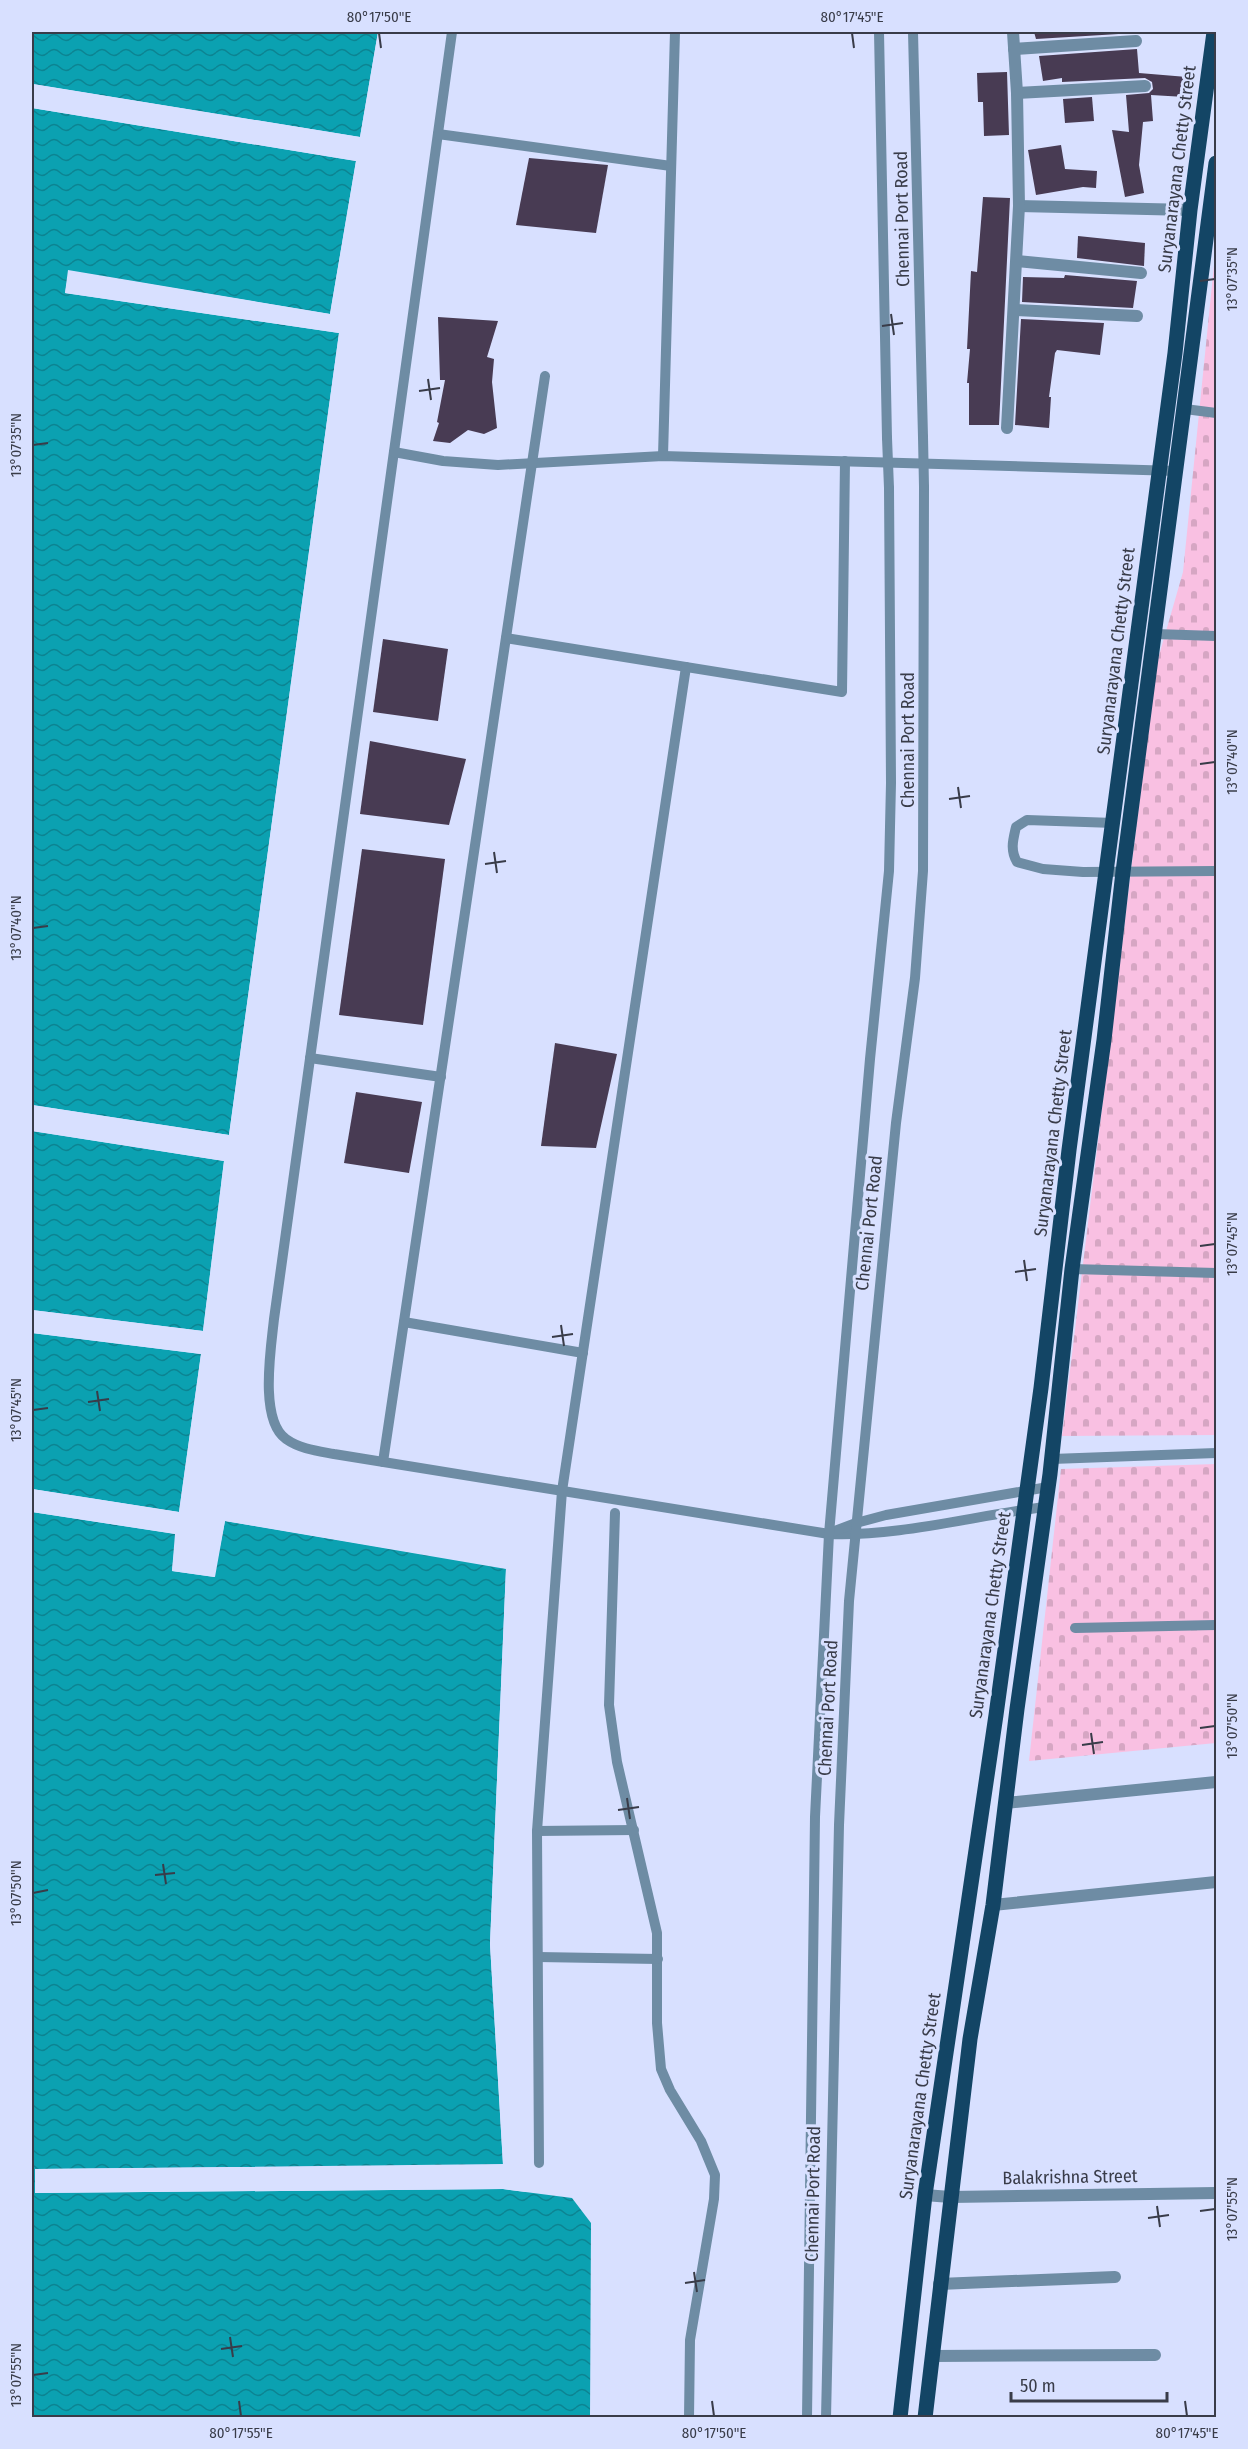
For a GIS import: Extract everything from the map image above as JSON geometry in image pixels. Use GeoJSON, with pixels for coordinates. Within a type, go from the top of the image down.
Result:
{"type":"FeatureCollection","features":[{"type":"Feature","properties":{"kind":"main road","name":"Suryanarayana Chetty Street"},"geometry":{"type":"LineString","coordinates":[[900,2418],[925,2195],[1027,1490],[1069,1150],[1175,352],[1190,210],[1214,32]]}},
{"type":"Feature","properties":{"kind":"main road","name":"Suryanarayana Chetty Street"},"geometry":{"type":"LineString","coordinates":[[925,2418],[939,2284],[970,2039],[993,1905],[1046,1507],[1072,1269],[1214,201],[1216,163]]}},
{"type":"Feature","properties":{"kind":"street"},"geometry":{"type":"LineString","coordinates":[[1007,428],[1018,206],[1017,93],[1013,32]]}},
{"type":"Feature","properties":{"kind":"street"},"geometry":{"type":"LineString","coordinates":[[1014,49],[1136,41]]}},
{"type":"Feature","properties":{"kind":"street"},"geometry":{"type":"LineString","coordinates":[[1017,93],[1145,87]]}},
{"type":"Feature","properties":{"kind":"street"},"geometry":{"type":"LineString","coordinates":[[1018,206],[1190,210]]}},
{"type":"Feature","properties":{"kind":"street"},"geometry":{"type":"LineString","coordinates":[[1017,261],[1141,273]]}},
{"type":"Feature","properties":{"kind":"street"},"geometry":{"type":"LineString","coordinates":[[1014,310],[1137,316]]}},
{"type":"Feature","properties":{"kind":"street"},"geometry":{"type":"LineString","coordinates":[[1005,1803],[1216,1782]]}},
{"type":"Feature","properties":{"kind":"street"},"geometry":{"type":"LineString","coordinates":[[993,1905],[1216,1882]]}},
{"type":"Feature","properties":{"kind":"street","name":"Balakrishna Street"},"geometry":{"type":"LineString","coordinates":[[925,2195],[950,2197],[1216,2193]]}},
{"type":"Feature","properties":{"kind":"street"},"geometry":{"type":"LineString","coordinates":[[939,2284],[1115,2277]]}},
{"type":"Feature","properties":{"kind":"street"},"geometry":{"type":"LineString","coordinates":[[932,2356],[1155,2355]]}},
{"type":"Feature","properties":{"kind":"lane"},"geometry":{"type":"LineString","coordinates":[[452,32],[274,1319],[270,1370],[272,1414],[276,1428],[284,1438],[296,1445],[334,1454],[829,1534],[1046,1507]]}},
{"type":"Feature","properties":{"kind":"lane"},"geometry":{"type":"LineString","coordinates":[[663,456],[675,32]]}},
{"type":"Feature","properties":{"kind":"lane","name":"Chennai Port Road"},"geometry":{"type":"LineString","coordinates":[[807,2418],[815,1817],[829,1534],[869,1071],[889,871],[891,771],[889,488],[879,32]]}},
{"type":"Feature","properties":{"kind":"lane","name":"Chennai Port Road"},"geometry":{"type":"LineString","coordinates":[[825,2418],[839,1825],[849,1601],[896,1123],[915,978],[923,871],[924,488],[913,32]]}},
{"type":"Feature","properties":{"kind":"lane"},"geometry":{"type":"LineString","coordinates":[[438,134],[671,166]]}},
{"type":"Feature","properties":{"kind":"lane"},"geometry":{"type":"LineString","coordinates":[[383,1462],[545,376]]}},
{"type":"Feature","properties":{"kind":"lane"},"geometry":{"type":"LineString","coordinates":[[1185,409],[1216,413]]}},
{"type":"Feature","properties":{"kind":"lane"},"geometry":{"type":"LineString","coordinates":[[394,453],[476,464],[663,456],[1177,471]]}},
{"type":"Feature","properties":{"kind":"lane"},"geometry":{"type":"LineString","coordinates":[[506,638],[842,692],[845,461]]}},
{"type":"Feature","properties":{"kind":"lane"},"geometry":{"type":"LineString","coordinates":[[1155,634],[1216,636]]}},
{"type":"Feature","properties":{"kind":"lane"},"geometry":{"type":"LineString","coordinates":[[539,2163],[537,1831],[562,1491],[686,667]]}},
{"type":"Feature","properties":{"kind":"lane"},"geometry":{"type":"LineString","coordinates":[[1114,824],[1027,820],[1016,827],[1012,844],[1013,854],[1017,862],[1027,866],[1063,871],[1216,871]]}},
{"type":"Feature","properties":{"kind":"lane"},"geometry":{"type":"LineString","coordinates":[[310,1058],[441,1077]]}},
{"type":"Feature","properties":{"kind":"lane"},"geometry":{"type":"LineString","coordinates":[[1072,1269],[1216,1273]]}},
{"type":"Feature","properties":{"kind":"lane"},"geometry":{"type":"LineString","coordinates":[[404,1322],[583,1353]]}},
{"type":"Feature","properties":{"kind":"lane"},"geometry":{"type":"LineString","coordinates":[[1052,1460],[1216,1453]]}},
{"type":"Feature","properties":{"kind":"lane"},"geometry":{"type":"LineString","coordinates":[[855,1529],[897,1513],[1048,1487]]}},
{"type":"Feature","properties":{"kind":"lane"},"geometry":{"type":"LineString","coordinates":[[615,1514],[609,1705],[617,1762],[657,1934],[657,2023],[661,2069],[670,2090],[701,2141],[715,2175],[714,2199],[690,2340],[689,2418]]}},
{"type":"Feature","properties":{"kind":"lane"},"geometry":{"type":"LineString","coordinates":[[1075,1628],[1216,1625]]}},
{"type":"Feature","properties":{"kind":"lane"},"geometry":{"type":"LineString","coordinates":[[537,1831],[634,1830]]}},
{"type":"Feature","properties":{"kind":"lane"},"geometry":{"type":"LineString","coordinates":[[538,1956],[658,1959]]}},
{"type":"Feature","properties":{"kind":"green space"},"geometry":{"type":"Polygon","coordinates":[[[1215,255],[1216,1435],[1062,1436],[1156,666],[1183,572],[1215,255]]]}},
{"type":"Feature","properties":{"kind":"green space"},"geometry":{"type":"Polygon","coordinates":[[[1216,1464],[1216,1743],[1029,1761],[1061,1469],[1216,1464]]]}},
{"type":"Feature","properties":{"kind":"water"},"geometry":{"type":"Polygon","coordinates":[[[32,32],[378,32],[360,137],[33,84],[32,88],[32,32]]]}},
{"type":"Feature","properties":{"kind":"water"},"geometry":{"type":"Polygon","coordinates":[[[32,108],[356,161],[330,314],[69,271],[65,293],[339,333],[229,1135],[32,1105],[32,108]]]}},
{"type":"Feature","properties":{"kind":"water"},"geometry":{"type":"Polygon","coordinates":[[[32,1131],[224,1161],[203,1331],[32,1310],[32,1131]]]}},
{"type":"Feature","properties":{"kind":"water"},"geometry":{"type":"Polygon","coordinates":[[[32,1333],[201,1354],[179,1512],[32,1489],[32,1333]]]}},
{"type":"Feature","properties":{"kind":"water"},"geometry":{"type":"Polygon","coordinates":[[[32,1512],[176,1534],[172,1571],[214,1577],[225,1521],[506,1568],[490,1944],[503,2165],[36,2169],[35,2193],[503,2189],[572,2198],[591,2223],[590,2417],[32,2418],[32,1512]]]}},
{"type":"Feature","properties":{"kind":"pier"},"geometry":{"type":"Polygon","coordinates":[[[378,32],[381,32],[363,138],[360,140],[35,88],[32,91],[32,84],[360,137],[378,32]]]}},
{"type":"Feature","properties":{"kind":"pier"},"geometry":{"type":"Polygon","coordinates":[[[32,105],[359,160],[331,317],[71,274],[68,290],[342,332],[232,1136],[229,1138],[32,1108],[32,1105],[229,1135],[339,333],[65,293],[68,270],[330,314],[356,161],[32,108],[32,105]]]}},
{"type":"Feature","properties":{"kind":"pier"},"geometry":{"type":"Polygon","coordinates":[[[32,1128],[227,1159],[205,1333],[32,1313],[32,1310],[203,1331],[224,1161],[32,1131],[32,1128]]]}},
{"type":"Feature","properties":{"kind":"pier"},"geometry":{"type":"Polygon","coordinates":[[[32,1330],[204,1352],[181,1514],[32,1492],[32,1489],[179,1512],[201,1354],[32,1333],[32,1330]]]}},
{"type":"Feature","properties":{"kind":"pier"},"geometry":{"type":"Polygon","coordinates":[[[32,1509],[177,1531],[179,1534],[175,1568],[212,1574],[222,1520],[225,1518],[506,1565],[509,1568],[493,1944],[505,2166],[38,2172],[38,2190],[503,2186],[526,2189],[526,2192],[503,2189],[35,2193],[35,2169],[503,2164],[490,1944],[506,1569],[225,1521],[215,1577],[172,1571],[175,1534],[32,1512],[32,1509]]]}},
{"type":"Feature","properties":{"kind":"building"},"geometry":{"type":"Polygon","coordinates":[[[1034,32],[1135,32],[1135,33],[1036,39],[1034,32]]]}},
{"type":"Feature","properties":{"kind":"building"},"geometry":{"type":"Polygon","coordinates":[[[1137,49],[1139,73],[1187,77],[1185,97],[1151,95],[1153,121],[1143,122],[1139,165],[1144,193],[1125,197],[1112,130],[1129,132],[1126,95],[1149,93],[1153,89],[1152,82],[1145,78],[1062,82],[1062,78],[1043,81],[1039,56],[1137,49]]]}},
{"type":"Feature","properties":{"kind":"building"},"geometry":{"type":"Polygon","coordinates":[[[1007,72],[1009,135],[984,136],[983,102],[978,102],[977,73],[1007,72]]]}},
{"type":"Feature","properties":{"kind":"building"},"geometry":{"type":"Polygon","coordinates":[[[1092,97],[1094,121],[1065,123],[1063,99],[1092,97]]]}},
{"type":"Feature","properties":{"kind":"building"},"geometry":{"type":"Polygon","coordinates":[[[1061,145],[1065,169],[1097,171],[1096,188],[1083,187],[1036,195],[1028,150],[1061,145]]]}},
{"type":"Feature","properties":{"kind":"building"},"geometry":{"type":"Polygon","coordinates":[[[529,158],[608,165],[596,233],[516,225],[529,158]]]}},
{"type":"Feature","properties":{"kind":"building"},"geometry":{"type":"Polygon","coordinates":[[[983,197],[1010,198],[999,425],[969,425],[969,383],[967,383],[970,349],[967,349],[971,271],[977,272],[983,197]]]}},
{"type":"Feature","properties":{"kind":"building"},"geometry":{"type":"Polygon","coordinates":[[[1078,236],[1145,243],[1144,266],[1077,258],[1078,236]]]}},
{"type":"Feature","properties":{"kind":"building"},"geometry":{"type":"Polygon","coordinates":[[[1065,275],[1137,281],[1133,308],[1022,302],[1023,277],[1064,278],[1065,275]]]}},
{"type":"Feature","properties":{"kind":"building"},"geometry":{"type":"Polygon","coordinates":[[[438,317],[498,321],[487,357],[494,359],[492,382],[497,428],[484,434],[468,430],[450,443],[433,441],[439,423],[437,422],[445,380],[440,380],[438,317]]]}},
{"type":"Feature","properties":{"kind":"building"},"geometry":{"type":"Polygon","coordinates":[[[1021,319],[1104,323],[1100,355],[1057,350],[1055,353],[1049,397],[1051,397],[1049,428],[1015,425],[1021,319]]]}},
{"type":"Feature","properties":{"kind":"building"},"geometry":{"type":"Polygon","coordinates":[[[383,639],[448,649],[438,721],[373,712],[383,639]]]}},
{"type":"Feature","properties":{"kind":"building"},"geometry":{"type":"Polygon","coordinates":[[[370,741],[466,759],[449,825],[360,814],[370,741]]]}},
{"type":"Feature","properties":{"kind":"building"},"geometry":{"type":"Polygon","coordinates":[[[362,849],[445,859],[423,1025],[339,1015],[362,849]]]}},
{"type":"Feature","properties":{"kind":"building"},"geometry":{"type":"Polygon","coordinates":[[[555,1043],[617,1054],[596,1148],[541,1146],[555,1043]]]}},
{"type":"Feature","properties":{"kind":"building"},"geometry":{"type":"Polygon","coordinates":[[[356,1092],[422,1102],[409,1173],[344,1163],[356,1092]]]}}]}
